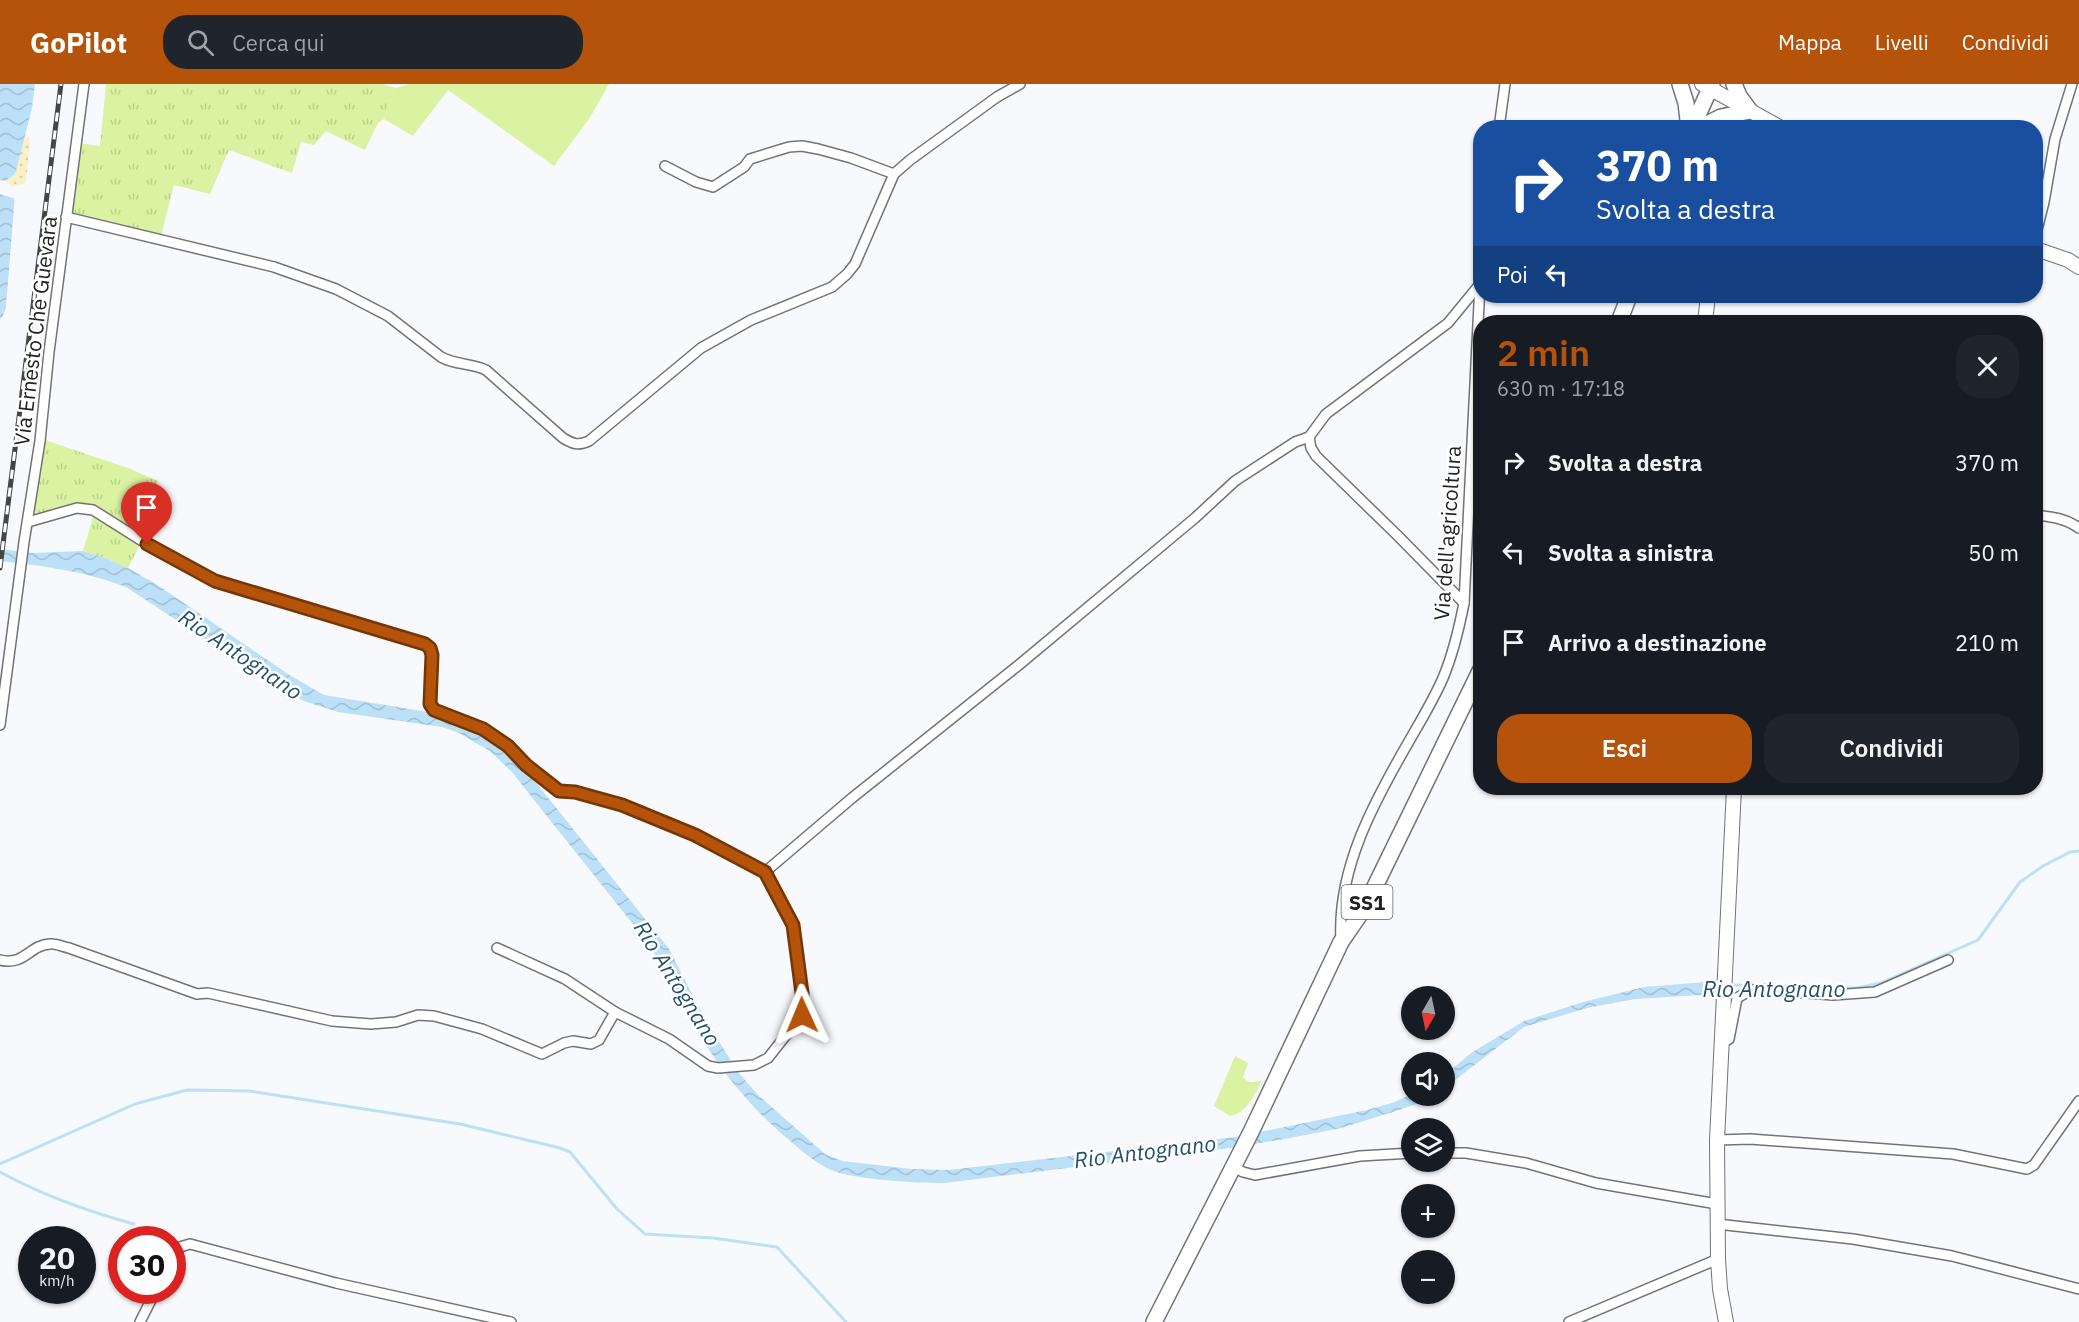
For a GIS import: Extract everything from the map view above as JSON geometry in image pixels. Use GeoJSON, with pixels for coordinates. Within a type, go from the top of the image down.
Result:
{"type":"FeatureCollection","features":[{"type":"Feature","properties":{"kind":"main road"},"geometry":{"type":"LineString","coordinates":[[1680,84],[1689,120]]}},
{"type":"Feature","properties":{"kind":"main road"},"geometry":{"type":"LineString","coordinates":[[1715,120],[1750,111],[1739,96],[1734,84]]}},
{"type":"Feature","properties":{"kind":"main road"},"geometry":{"type":"LineString","coordinates":[[1693,120],[1708,86]]}},
{"type":"Feature","properties":{"kind":"main road","name":"SS1"},"geometry":{"type":"LineString","coordinates":[[1154,1322],[1251,1132],[1341,942],[1365,907],[1473,685]]}},
{"type":"Feature","properties":{"kind":"street","name":"Via Ernesto Che Guevara"},"geometry":{"type":"LineString","coordinates":[[0,725],[84,84]]}},
{"type":"Feature","properties":{"kind":"street"},"geometry":{"type":"LineString","coordinates":[[66,217],[274,267],[336,289],[388,316],[441,357],[486,370],[563,438],[572,443],[581,444],[589,441],[701,348],[751,320],[832,286],[847,274],[862,250],[894,174],[997,97],[1020,84]]}},
{"type":"Feature","properties":{"kind":"street"},"geometry":{"type":"LineString","coordinates":[[1500,120],[1504,84]]}},
{"type":"Feature","properties":{"kind":"street"},"geometry":{"type":"LineString","coordinates":[[2043,206],[2055,139],[2072,84]]}},
{"type":"Feature","properties":{"kind":"street"},"geometry":{"type":"LineString","coordinates":[[1708,86],[1766,120]]}},
{"type":"Feature","properties":{"kind":"street"},"geometry":{"type":"LineString","coordinates":[[665,166],[707,187],[713,187],[744,167],[750,159],[772,151],[802,146],[851,158],[894,174]]}},
{"type":"Feature","properties":{"kind":"street"},"geometry":{"type":"LineString","coordinates":[[2043,251],[2068,260],[2079,267]]}},
{"type":"Feature","properties":{"kind":"street"},"geometry":{"type":"LineString","coordinates":[[765,872],[852,798],[1011,671],[1195,518],[1234,481],[1294,442],[1309,437],[1326,414],[1448,323],[1473,292]]}},
{"type":"Feature","properties":{"kind":"street","name":"Via dell'agricoltura"},"geometry":{"type":"LineString","coordinates":[[1341,942],[1341,921],[1348,878],[1365,823],[1443,679],[1456,640],[1464,603],[1473,423]]}},
{"type":"Feature","properties":{"kind":"street"},"geometry":{"type":"LineString","coordinates":[[1309,437],[1311,448],[1316,456],[1464,603]]}},
{"type":"Feature","properties":{"kind":"street"},"geometry":{"type":"LineString","coordinates":[[28,522],[77,508],[93,510],[147,544],[215,581],[425,644],[430,648],[432,655],[430,704],[434,710],[483,729],[508,746],[526,765],[559,791],[575,792],[622,805],[704,839],[765,872],[793,925],[802,993],[802,1015],[768,1058],[754,1065],[718,1068],[708,1066],[669,1039],[615,1012],[565,980],[497,948]]}},
{"type":"Feature","properties":{"kind":"street"},"geometry":{"type":"LineString","coordinates":[[2043,516],[2070,521],[2079,528]]}},
{"type":"Feature","properties":{"kind":"street"},"geometry":{"type":"LineString","coordinates":[[1726,1322],[1720,1289],[1718,1258],[1717,1140],[1734,795]]}},
{"type":"Feature","properties":{"kind":"street"},"geometry":{"type":"LineString","coordinates":[[0,960],[16,962],[49,944],[69,948],[197,994],[208,993],[332,1021],[371,1024],[396,1022],[418,1015],[434,1016],[482,1029],[542,1054],[564,1042],[591,1044],[598,1040],[615,1012]]}},
{"type":"Feature","properties":{"kind":"street"},"geometry":{"type":"LineString","coordinates":[[1721,1044],[1729,1039],[1737,998],[1749,991],[1757,989],[1845,995],[1875,992],[1948,960]]}},
{"type":"Feature","properties":{"kind":"street"},"geometry":{"type":"LineString","coordinates":[[1717,1140],[1750,1139],[1953,1154],[2027,1170],[2034,1165],[2079,1101]]}},
{"type":"Feature","properties":{"kind":"street"},"geometry":{"type":"LineString","coordinates":[[1455,1153],[1526,1163],[1596,1183],[1717,1204]]}},
{"type":"Feature","properties":{"kind":"street"},"geometry":{"type":"LineString","coordinates":[[1234,1163],[1243,1172],[1255,1175],[1360,1156],[1401,1154]]}},
{"type":"Feature","properties":{"kind":"street"},"geometry":{"type":"LineString","coordinates":[[1717,1224],[1853,1239],[1952,1256],[2079,1289]]}},
{"type":"Feature","properties":{"kind":"street"},"geometry":{"type":"LineString","coordinates":[[186,1245],[336,1283],[512,1322]]}},
{"type":"Feature","properties":{"kind":"street"},"geometry":{"type":"LineString","coordinates":[[1569,1322],[1718,1258]]}},
{"type":"Feature","properties":{"kind":"street"},"geometry":{"type":"LineString","coordinates":[[140,1322],[149,1304]]}},
{"type":"Feature","properties":{"kind":"green space"},"geometry":{"type":"Polygon","coordinates":[[[106,84],[382,84],[396,88],[384,119],[378,123],[365,150],[326,131],[314,145],[301,142],[292,173],[229,150],[210,194],[174,185],[161,236],[70,214],[79,143],[100,146],[106,84]]]}},
{"type":"Feature","properties":{"kind":"green space"},"geometry":{"type":"Polygon","coordinates":[[[409,84],[609,84],[589,119],[554,166],[448,90],[413,136],[384,119],[396,88],[409,84]]]}},
{"type":"Feature","properties":{"kind":"green space"},"geometry":{"type":"Polygon","coordinates":[[[45,440],[128,468],[158,481],[141,532],[93,507],[38,515],[34,513],[45,440]]]}},
{"type":"Feature","properties":{"kind":"green space"},"geometry":{"type":"Polygon","coordinates":[[[94,514],[141,543],[128,568],[83,551],[94,514]]]}},
{"type":"Feature","properties":{"kind":"green space"},"geometry":{"type":"Polygon","coordinates":[[[1235,1056],[1248,1063],[1243,1077],[1247,1081],[1260,1081],[1261,1083],[1245,1108],[1230,1116],[1214,1106],[1235,1056]]]}},
{"type":"Feature","properties":{"kind":"sand"},"geometry":{"type":"Polygon","coordinates":[[[24,136],[29,137],[30,142],[26,182],[12,187],[5,181],[15,174],[24,136]]]}},
{"type":"Feature","properties":{"kind":"water"},"geometry":{"type":"Polygon","coordinates":[[[0,84],[35,84],[32,108],[15,174],[5,181],[0,180],[0,84]]]}},
{"type":"Feature","properties":{"kind":"water"},"geometry":{"type":"Polygon","coordinates":[[[0,194],[13,198],[15,201],[6,308],[0,319],[0,194]]]}},
{"type":"Feature","properties":{"kind":"water"},"geometry":{"type":"Polygon","coordinates":[[[0,549],[31,553],[83,551],[105,558],[156,584],[291,676],[324,695],[428,712],[480,730],[514,755],[669,949],[705,1019],[738,1072],[758,1095],[825,1154],[842,1161],[912,1169],[948,1170],[1236,1137],[1367,1110],[1401,1099],[1401,1106],[1410,1106],[1341,1128],[1231,1148],[945,1183],[870,1179],[831,1170],[815,1161],[790,1141],[762,1115],[725,1073],[704,1042],[664,969],[644,938],[511,771],[490,751],[457,732],[442,727],[338,712],[304,701],[282,690],[126,587],[64,570],[0,561],[0,549]]]}},
{"type":"Feature","properties":{"kind":"water"},"geometry":{"type":"Polygon","coordinates":[[[1718,981],[1716,994],[1635,999],[1587,1008],[1524,1027],[1455,1080],[1455,1067],[1471,1053],[1524,1021],[1583,1002],[1644,987],[1718,981]]]}},
{"type":"Feature","properties":{"kind":"pier"},"geometry":{"type":"Polygon","coordinates":[[[15,195],[18,201],[9,308],[6,319],[0,322],[6,308],[15,195]]]}},
{"type":"Feature","properties":{"kind":"waterway","name":"Rio Antognano"},"geometry":{"type":"LineString","coordinates":[[1730,985],[1857,988],[1881,983],[1978,940],[2020,882],[2043,866],[2070,852],[2079,851]]}},
{"type":"Feature","properties":{"kind":"waterway"},"geometry":{"type":"LineString","coordinates":[[0,1164],[135,1104],[187,1090],[249,1091],[460,1124],[570,1152],[617,1209],[645,1234],[713,1238],[777,1247],[846,1322]]}},
{"type":"Feature","properties":{"kind":"waterway"},"geometry":{"type":"LineString","coordinates":[[0,1172],[65,1202],[134,1224]]}},
{"type":"Feature","properties":{"kind":"railway"},"geometry":{"type":"LineString","coordinates":[[0,568],[61,84]]}},
{"type":"Feature","properties":{"kind":"route"},"geometry":{"type":"LineString","coordinates":[[147,544],[215,581],[425,644],[430,648],[432,655],[430,704],[434,710],[483,729],[508,746],[526,765],[559,791],[575,792],[622,805],[695,835],[765,872],[793,925],[802,993],[802,1015]]}}]}
